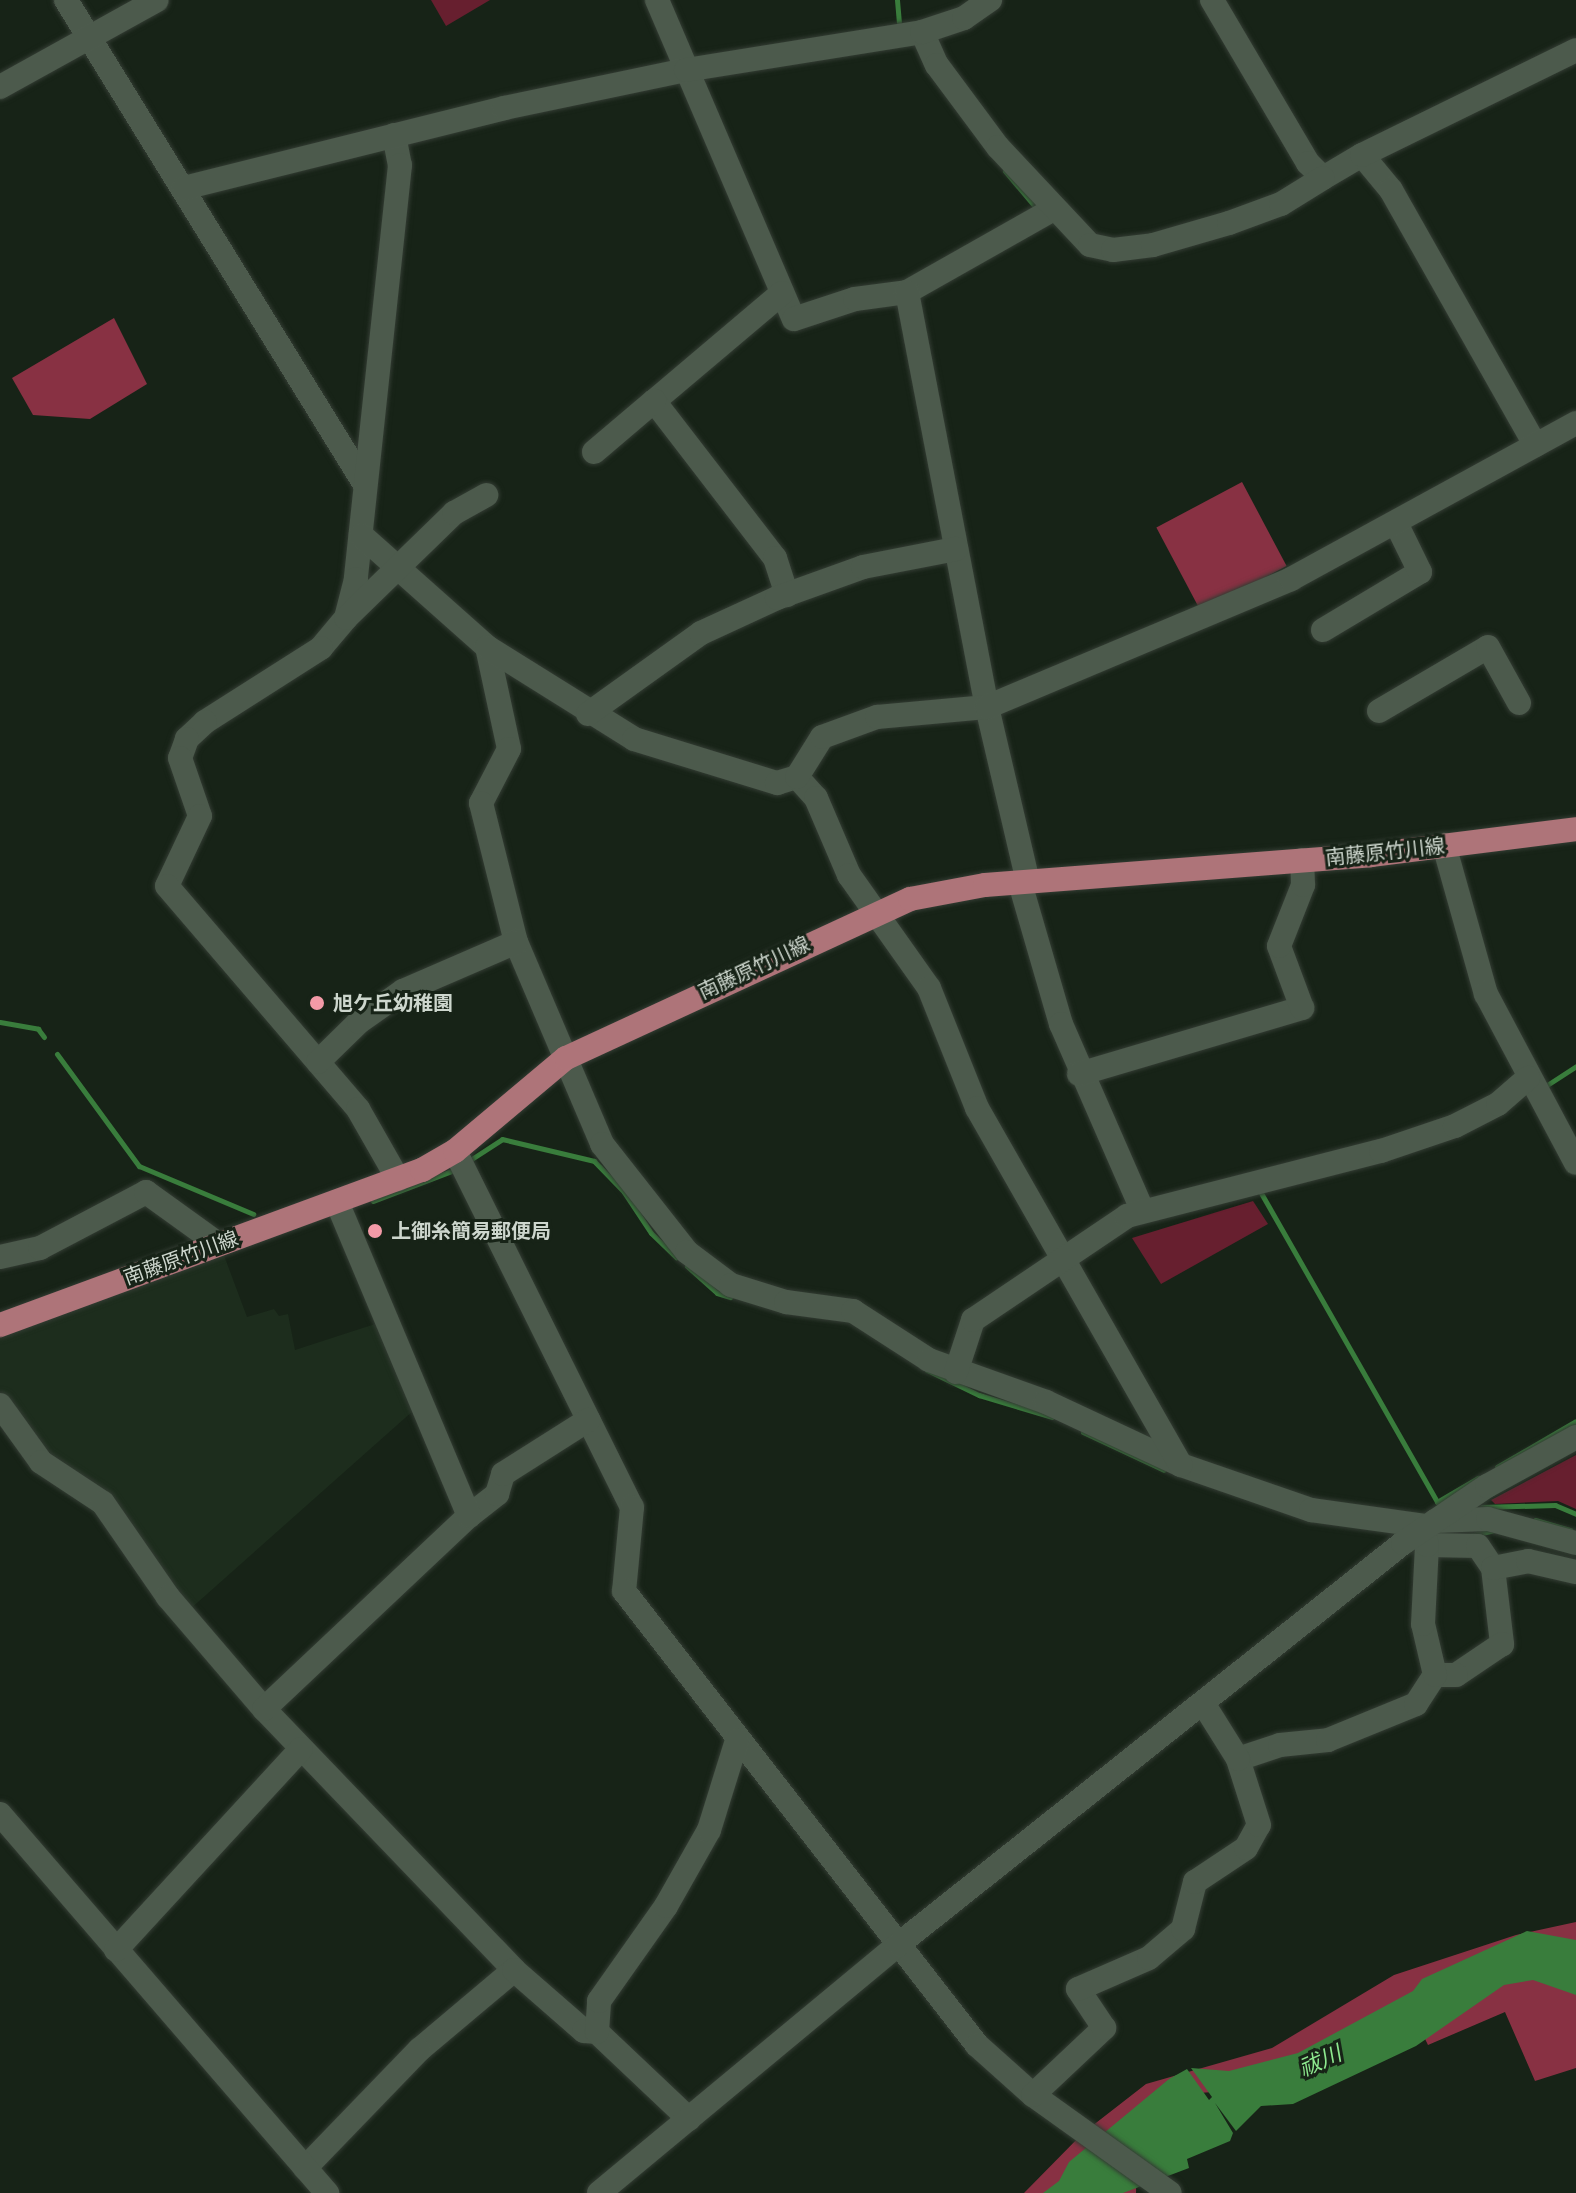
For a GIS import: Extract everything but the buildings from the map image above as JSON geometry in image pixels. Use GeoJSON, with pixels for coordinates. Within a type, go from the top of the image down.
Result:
{"type":"FeatureCollection","features":[{"type":"Feature","properties":{"kind":"main road","name":"南藤原竹川線"},"geometry":{"type":"LineString","coordinates":[[0,1325],[398,1179],[455,1151],[566,1058],[872,913],[910,899],[1024,882],[1302,860],[1576,829]]}},
{"type":"Feature","properties":{"kind":"street"},"geometry":{"type":"LineString","coordinates":[[66,0],[364,483]]}},
{"type":"Feature","properties":{"kind":"street"},"geometry":{"type":"LineString","coordinates":[[0,87],[157,0]]}},
{"type":"Feature","properties":{"kind":"street"},"geometry":{"type":"LineString","coordinates":[[657,0],[794,319],[855,299],[910,298],[1046,213]]}},
{"type":"Feature","properties":{"kind":"street"},"geometry":{"type":"LineString","coordinates":[[184,188],[394,135],[686,70],[922,32],[964,18],[990,0]]}},
{"type":"Feature","properties":{"kind":"street"},"geometry":{"type":"LineString","coordinates":[[1212,0],[1308,163],[1323,178]]}},
{"type":"Feature","properties":{"kind":"street"},"geometry":{"type":"LineString","coordinates":[[922,32],[937,65],[1046,213],[1090,245],[1113,250],[1153,245],[1281,204],[1362,155],[1576,50]]}},
{"type":"Feature","properties":{"kind":"street"},"geometry":{"type":"LineString","coordinates":[[346,618],[361,535],[364,483],[400,165],[394,135]]}},
{"type":"Feature","properties":{"kind":"street"},"geometry":{"type":"LineString","coordinates":[[1362,155],[1391,190],[1535,445]]}},
{"type":"Feature","properties":{"kind":"street"},"geometry":{"type":"LineString","coordinates":[[594,452],[782,293]]}},
{"type":"Feature","properties":{"kind":"street"},"geometry":{"type":"LineString","coordinates":[[910,298],[951,550],[987,707],[1035,946],[1079,1074],[1142,1209]]}},
{"type":"Feature","properties":{"kind":"street"},"geometry":{"type":"LineString","coordinates":[[654,401],[775,558],[787,595]]}},
{"type":"Feature","properties":{"kind":"street"},"geometry":{"type":"LineString","coordinates":[[361,535],[487,647],[588,714],[634,739],[777,783],[797,777],[822,737],[877,717],[987,707],[1291,579],[1576,423]]}},
{"type":"Feature","properties":{"kind":"street"},"geometry":{"type":"LineString","coordinates":[[398,1179],[358,1109],[167,886],[200,816],[180,758],[187,739],[205,722],[321,648],[346,618],[454,513],[486,495]]}},
{"type":"Feature","properties":{"kind":"street"},"geometry":{"type":"LineString","coordinates":[[1323,630],[1420,572],[1396,523]]}},
{"type":"Feature","properties":{"kind":"street"},"geometry":{"type":"LineString","coordinates":[[588,714],[701,633],[787,595],[863,567],[951,550]]}},
{"type":"Feature","properties":{"kind":"street"},"geometry":{"type":"LineString","coordinates":[[487,647],[509,749],[481,803],[516,942],[602,1144],[663,1225],[720,1281],[786,1302],[853,1311],[956,1372],[1046,1402],[1181,1465],[1311,1510],[1428,1530],[1478,1546],[1493,1568],[1502,1644],[1456,1675],[1435,1675]]}},
{"type":"Feature","properties":{"kind":"street"},"geometry":{"type":"LineString","coordinates":[[1379,711],[1488,647],[1519,703]]}},
{"type":"Feature","properties":{"kind":"street"},"geometry":{"type":"LineString","coordinates":[[797,777],[816,798],[872,913],[929,988],[977,1108],[1065,1257],[1181,1465]]}},
{"type":"Feature","properties":{"kind":"street"},"geometry":{"type":"LineString","coordinates":[[1444,845],[1486,994],[1528,1078],[1576,1163]]}},
{"type":"Feature","properties":{"kind":"street"},"geometry":{"type":"LineString","coordinates":[[1079,1074],[1302,1008],[1279,946],[1303,885],[1302,860]]}},
{"type":"Feature","properties":{"kind":"street"},"geometry":{"type":"LineString","coordinates":[[318,1062],[359,1022],[403,991],[516,942]]}},
{"type":"Feature","properties":{"kind":"street"},"geometry":{"type":"LineString","coordinates":[[956,1372],[973,1320],[1142,1209],[1381,1151],[1455,1126],[1498,1104],[1528,1078]]}},
{"type":"Feature","properties":{"kind":"street"},"geometry":{"type":"LineString","coordinates":[[455,1151],[632,1507],[624,1591],[977,2045],[1033,2095],[1168,2191]]}},
{"type":"Feature","properties":{"kind":"street"},"geometry":{"type":"LineString","coordinates":[[0,1257],[40,1248],[146,1192],[218,1244]]}},
{"type":"Feature","properties":{"kind":"street"},"geometry":{"type":"LineString","coordinates":[[337,1202],[469,1516]]}},
{"type":"Feature","properties":{"kind":"street"},"geometry":{"type":"LineString","coordinates":[[0,1405],[41,1462],[103,1503],[168,1597],[264,1709],[365,1809],[514,1970],[584,2031],[597,2032],[689,2119]]}},
{"type":"Feature","properties":{"kind":"street"},"geometry":{"type":"LineString","coordinates":[[264,1709],[469,1516],[497,1494],[503,1474],[588,1420]]}},
{"type":"Feature","properties":{"kind":"street"},"geometry":{"type":"LineString","coordinates":[[599,2193],[899,1944],[1203,1703],[1428,1530],[1576,1437]]}},
{"type":"Feature","properties":{"kind":"street"},"geometry":{"type":"LineString","coordinates":[[1428,1530],[1508,1523],[1576,1543]]}},
{"type":"Feature","properties":{"kind":"street"},"geometry":{"type":"LineString","coordinates":[[1238,1759],[1280,1745],[1328,1740],[1380,1722],[1416,1704],[1435,1675],[1423,1624],[1428,1530]]}},
{"type":"Feature","properties":{"kind":"street"},"geometry":{"type":"LineString","coordinates":[[1493,1568],[1528,1561],[1576,1572]]}},
{"type":"Feature","properties":{"kind":"street"},"geometry":{"type":"LineString","coordinates":[[1033,2095],[1104,2028],[1078,1989],[1149,1958],[1183,1929],[1195,1882],[1246,1848],[1259,1825],[1238,1759],[1203,1703]]}},
{"type":"Feature","properties":{"kind":"street"},"geometry":{"type":"LineString","coordinates":[[597,2032],[599,2001],[666,1906],[709,1830],[737,1740]]}},
{"type":"Feature","properties":{"kind":"street"},"geometry":{"type":"LineString","coordinates":[[116,1950],[301,1749]]}},
{"type":"Feature","properties":{"kind":"street"},"geometry":{"type":"LineString","coordinates":[[0,1814],[327,2193]]}},
{"type":"Feature","properties":{"kind":"street"},"geometry":{"type":"LineString","coordinates":[[305,2168],[419,2050],[514,1970]]}},
{"type":"Feature","properties":{"kind":"shaded area"},"geometry":{"type":"Polygon","coordinates":[[[431,0],[490,0],[446,26],[431,0]]]}},
{"type":"Feature","properties":{"kind":"shaded area"},"geometry":{"type":"Polygon","coordinates":[[[114,318],[147,384],[90,419],[33,415],[12,378],[114,318]]]}},
{"type":"Feature","properties":{"kind":"shaded area"},"geometry":{"type":"Polygon","coordinates":[[[1242,482],[1287,566],[1201,611],[1156,528],[1242,482]]]}},
{"type":"Feature","properties":{"kind":"shaded area"},"geometry":{"type":"Polygon","coordinates":[[[1253,1201],[1268,1224],[1161,1284],[1132,1238],[1253,1201]]]}},
{"type":"Feature","properties":{"kind":"shaded area"},"geometry":{"type":"Polygon","coordinates":[[[222,1250],[247,1317],[274,1309],[279,1316],[288,1314],[295,1350],[378,1323],[414,1410],[188,1611],[46,1459],[0,1395],[0,1334],[222,1250]]]}},
{"type":"Feature","properties":{"kind":"shaded area"},"geometry":{"type":"Polygon","coordinates":[[[1576,1455],[1576,1509],[1558,1501],[1495,1504],[1491,1500],[1576,1455]]]}},
{"type":"Feature","properties":{"kind":"shaded area"},"geometry":{"type":"Polygon","coordinates":[[[1576,1922],[1576,2068],[1535,2081],[1505,2012],[1428,2045],[1406,2000],[1231,2091],[1164,2095],[1138,2127],[1136,2193],[1024,2193],[1083,2133],[1146,2084],[1272,2048],[1394,1975],[1516,1935],[1576,1922]]]}},
{"type":"Feature","properties":{"kind":"water","name":"祓川"},"geometry":{"type":"Polygon","coordinates":[[[1527,1931],[1576,1940],[1576,1995],[1533,1980],[1504,1985],[1416,2046],[1293,2104],[1261,2106],[1236,2131],[1215,2103],[1233,2133],[1230,2141],[1187,2159],[1189,2168],[1123,2193],[1043,2193],[1059,2181],[1069,2162],[1169,2079],[1187,2069],[1209,2100],[1212,2097],[1191,2068],[1229,2071],[1298,2053],[1413,1991],[1422,1979],[1527,1931]]]}},
{"type":"Feature","properties":{"kind":"waterway"},"geometry":{"type":"LineString","coordinates":[[897,0],[899,22]]}},
{"type":"Feature","properties":{"kind":"waterway"},"geometry":{"type":"LineString","coordinates":[[1005,171],[1037,209]]}},
{"type":"Feature","properties":{"kind":"waterway"},"geometry":{"type":"LineString","coordinates":[[0,1022],[38,1029],[44,1037]]}},
{"type":"Feature","properties":{"kind":"waterway"},"geometry":{"type":"LineString","coordinates":[[57,1054],[139,1166],[253,1214]]}},
{"type":"Feature","properties":{"kind":"waterway"},"geometry":{"type":"LineString","coordinates":[[1544,1087],[1576,1066]]}},
{"type":"Feature","properties":{"kind":"waterway"},"geometry":{"type":"LineString","coordinates":[[470,1160],[502,1139],[594,1161],[624,1192],[651,1233],[676,1257]]}},
{"type":"Feature","properties":{"kind":"waterway"},"geometry":{"type":"LineString","coordinates":[[373,1201],[457,1169]]}},
{"type":"Feature","properties":{"kind":"waterway"},"geometry":{"type":"LineString","coordinates":[[1261,1193],[1437,1502],[1478,1478]]}},
{"type":"Feature","properties":{"kind":"waterway"},"geometry":{"type":"LineString","coordinates":[[687,1266],[717,1293],[730,1297]]}},
{"type":"Feature","properties":{"kind":"waterway"},"geometry":{"type":"LineString","coordinates":[[927,1370],[979,1395],[1052,1417]]}},
{"type":"Feature","properties":{"kind":"waterway"},"geometry":{"type":"LineString","coordinates":[[1497,1467],[1576,1421]]}},
{"type":"Feature","properties":{"kind":"waterway"},"geometry":{"type":"LineString","coordinates":[[1083,1432],[1164,1470]]}},
{"type":"Feature","properties":{"kind":"waterway"},"geometry":{"type":"LineString","coordinates":[[1481,1507],[1555,1505],[1576,1514]]}},
{"type":"Feature","properties":{"kind":"waterway"},"geometry":{"type":"LineString","coordinates":[[1535,1520],[1571,1530]]}},
{"type":"Feature","properties":{"kind":"waterway"},"geometry":{"type":"LineString","coordinates":[[1473,1535],[1494,1530]]}},
{"type":"Feature","properties":{"kind":"place","name":"旭ケ丘幼稚園"},"geometry":{"type":"Point","coordinates":[317,1003]}},
{"type":"Feature","properties":{"kind":"place","name":"上御糸簡易郵便局"},"geometry":{"type":"Point","coordinates":[375,1231]}}]}
